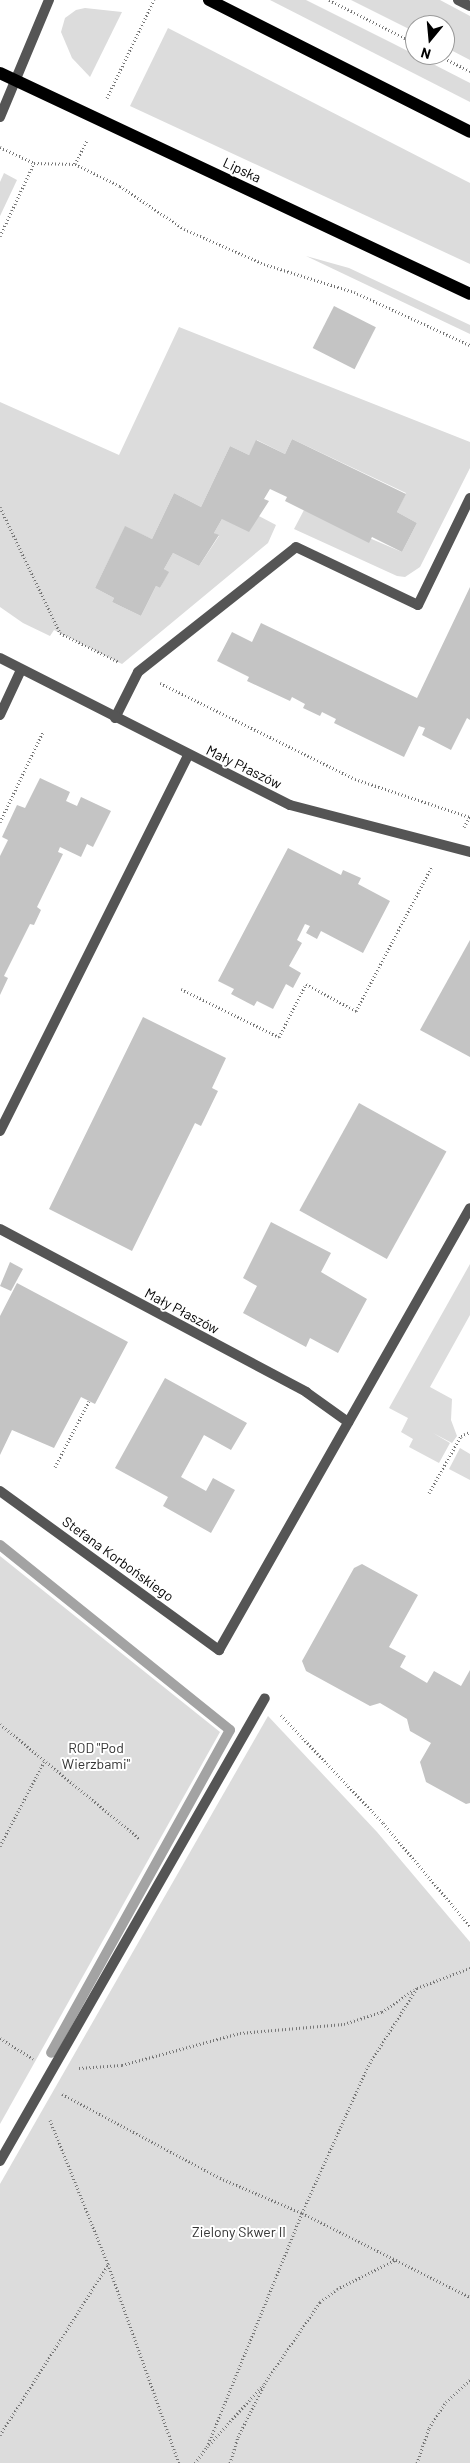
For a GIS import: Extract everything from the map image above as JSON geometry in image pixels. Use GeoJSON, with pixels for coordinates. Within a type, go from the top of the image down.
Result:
{"type":"FeatureCollection","features":[{"type":"Feature","properties":{"kind":"main road"},"geometry":{"type":"LineString","coordinates":[[209,0],[470,132]]}},
{"type":"Feature","properties":{"kind":"main road","name":"Lipska"},"geometry":{"type":"LineString","coordinates":[[0,73],[470,294]]}},
{"type":"Feature","properties":{"kind":"street"},"geometry":{"type":"LineString","coordinates":[[0,117],[49,0]]}},
{"type":"Feature","properties":{"kind":"street"},"geometry":{"type":"LineString","coordinates":[[458,0],[470,6]]}},
{"type":"Feature","properties":{"kind":"street"},"geometry":{"type":"LineString","coordinates":[[115,718],[138,672],[296,547],[418,605],[470,498]]}},
{"type":"Feature","properties":{"kind":"street","name":"Mały Płaszów"},"geometry":{"type":"LineString","coordinates":[[0,658],[115,718],[290,805],[470,852]]}},
{"type":"Feature","properties":{"kind":"street"},"geometry":{"type":"LineString","coordinates":[[0,715],[21,670]]}},
{"type":"Feature","properties":{"kind":"street"},"geometry":{"type":"LineString","coordinates":[[0,1131],[188,755]]}},
{"type":"Feature","properties":{"kind":"street"},"geometry":{"type":"LineString","coordinates":[[348,1422],[470,1208]]}},
{"type":"Feature","properties":{"kind":"street","name":"Mały Płaszów"},"geometry":{"type":"LineString","coordinates":[[0,1229],[306,1392],[348,1422]]}},
{"type":"Feature","properties":{"kind":"street","name":"Stefana Korbońskiego"},"geometry":{"type":"LineString","coordinates":[[0,1491],[219,1650],[348,1422]]}},
{"type":"Feature","properties":{"kind":"street"},"geometry":{"type":"LineString","coordinates":[[0,2161],[265,1698]]}},
{"type":"Feature","properties":{"kind":"path"},"geometry":{"type":"LineString","coordinates":[[109,94],[154,0]]}},
{"type":"Feature","properties":{"kind":"path"},"geometry":{"type":"LineString","coordinates":[[329,0],[405,38]]}},
{"type":"Feature","properties":{"kind":"path"},"geometry":{"type":"LineString","coordinates":[[455,64],[470,71]]}},
{"type":"Feature","properties":{"kind":"path"},"geometry":{"type":"LineString","coordinates":[[75,164],[84,144]]}},
{"type":"Feature","properties":{"kind":"path"},"geometry":{"type":"LineString","coordinates":[[0,147],[34,163],[75,164],[120,186],[184,229],[264,264],[354,292],[470,345]]}},
{"type":"Feature","properties":{"kind":"path"},"geometry":{"type":"LineString","coordinates":[[0,236],[34,163]]}},
{"type":"Feature","properties":{"kind":"path"},"geometry":{"type":"LineString","coordinates":[[0,507],[60,632],[355,779],[470,817]]}},
{"type":"Feature","properties":{"kind":"path"},"geometry":{"type":"LineString","coordinates":[[0,822],[43,732]]}},
{"type":"Feature","properties":{"kind":"path"},"geometry":{"type":"LineString","coordinates":[[180,989],[279,1037],[306,984],[356,1011],[435,861]]}},
{"type":"Feature","properties":{"kind":"path"},"geometry":{"type":"LineString","coordinates":[[55,1467],[89,1401]]}},
{"type":"Feature","properties":{"kind":"path"},"geometry":{"type":"LineString","coordinates":[[429,1493],[461,1436],[470,1432]]}},
{"type":"Feature","properties":{"kind":"path"},"geometry":{"type":"LineString","coordinates":[[265,1698],[383,1823],[470,1926]]}},
{"type":"Feature","properties":{"kind":"path"},"geometry":{"type":"LineString","coordinates":[[0,1724],[140,1840]]}},
{"type":"Feature","properties":{"kind":"path"},"geometry":{"type":"LineString","coordinates":[[0,1846],[44,1762]]}},
{"type":"Feature","properties":{"kind":"path"},"geometry":{"type":"LineString","coordinates":[[0,2038],[53,2070],[122,2065],[240,2033],[344,2024],[382,2012],[417,1988],[470,1968]]}},
{"type":"Feature","properties":{"kind":"path"},"geometry":{"type":"LineString","coordinates":[[207,2448],[302,2213],[368,2066],[417,1988]]}},
{"type":"Feature","properties":{"kind":"path"},"geometry":{"type":"LineString","coordinates":[[53,2070],[51,2088],[220,2178],[302,2213],[470,2297]]}},
{"type":"Feature","properties":{"kind":"path"},"geometry":{"type":"LineString","coordinates":[[48,2114],[108,2264],[179,2463]]}},
{"type":"Feature","properties":{"kind":"path"},"geometry":{"type":"LineString","coordinates":[[194,2463],[266,2381],[320,2302],[337,2289],[396,2260]]}},
{"type":"Feature","properties":{"kind":"path"},"geometry":{"type":"LineString","coordinates":[[0,2435],[108,2264]]}},
{"type":"Feature","properties":{"kind":"path"},"geometry":{"type":"LineString","coordinates":[[417,2463],[429,2428],[446,2402],[470,2380]]}},
{"type":"Feature","properties":{"kind":"path"},"geometry":{"type":"LineString","coordinates":[[230,2463],[238,2437],[266,2381]]}},
{"type":"Feature","properties":{"kind":"green space"},"geometry":{"type":"Polygon","coordinates":[[[270,0],[306,0],[394,44],[405,50],[405,65],[435,65],[470,83],[470,102],[270,0]]]}},
{"type":"Feature","properties":{"kind":"green space"},"geometry":{"type":"Polygon","coordinates":[[[351,0],[440,0],[470,16],[470,60],[455,52],[455,15],[405,15],[405,27],[351,0]]]}},
{"type":"Feature","properties":{"kind":"green space"},"geometry":{"type":"Polygon","coordinates":[[[85,8],[122,12],[90,77],[72,58],[61,32],[65,18],[76,10],[85,8]]]}},
{"type":"Feature","properties":{"kind":"green space"},"geometry":{"type":"Polygon","coordinates":[[[168,28],[470,183],[470,264],[130,106],[168,28]]]}},
{"type":"Feature","properties":{"kind":"green space"},"geometry":{"type":"Polygon","coordinates":[[[4,173],[17,180],[0,216],[0,182],[4,173]]]}},
{"type":"Feature","properties":{"kind":"green space"},"geometry":{"type":"Polygon","coordinates":[[[306,256],[349,268],[470,325],[470,334],[306,256]]]}},
{"type":"Feature","properties":{"kind":"green space"},"geometry":{"type":"Polygon","coordinates":[[[179,327],[470,442],[470,468],[420,567],[405,577],[397,576],[294,529],[304,510],[402,552],[417,523],[397,512],[406,493],[292,439],[285,454],[257,440],[249,455],[230,446],[201,507],[174,493],[152,539],[125,527],[95,588],[114,598],[112,602],[141,616],[156,586],[160,588],[168,572],[164,569],[173,553],[199,566],[219,536],[214,533],[222,519],[257,515],[276,525],[268,543],[122,664],[54,630],[50,636],[23,623],[0,607],[0,402],[119,455],[179,327]]]}},
{"type":"Feature","properties":{"kind":"green space"},"geometry":{"type":"Polygon","coordinates":[[[470,1264],[470,1315],[430,1387],[452,1399],[451,1420],[457,1436],[452,1443],[433,1433],[450,1443],[439,1463],[409,1447],[413,1439],[401,1432],[408,1418],[389,1408],[470,1264]]]}},
{"type":"Feature","properties":{"kind":"green space"},"geometry":{"type":"Polygon","coordinates":[[[460,1448],[470,1454],[470,1480],[449,1469],[460,1448]]]}},
{"type":"Feature","properties":{"kind":"green space","name":"ROD \"Pod Wierzbami\""},"geometry":{"type":"Polygon","coordinates":[[[0,1556],[220,1732],[0,2124],[0,1556]]]}},
{"type":"Feature","properties":{"kind":"green space","name":"Zielony Skwer II"},"geometry":{"type":"Polygon","coordinates":[[[268,1716],[377,1832],[470,1942],[470,2463],[0,2463],[0,2184],[268,1716]]]}},
{"type":"Feature","properties":{"kind":"building"},"geometry":{"type":"Polygon","coordinates":[[[334,306],[376,327],[355,369],[313,348],[334,306]]]}},
{"type":"Feature","properties":{"kind":"building"},"geometry":{"type":"Polygon","coordinates":[[[292,439],[406,494],[397,512],[417,523],[402,552],[372,537],[369,543],[285,501],[287,497],[270,489],[264,499],[269,501],[249,532],[222,519],[214,533],[219,535],[199,566],[173,553],[164,569],[169,572],[160,588],[156,586],[141,616],[112,602],[114,598],[95,588],[125,526],[152,539],[174,493],[201,507],[230,446],[249,455],[256,440],[285,454],[292,439]]]}},
{"type":"Feature","properties":{"kind":"building"},"geometry":{"type":"Polygon","coordinates":[[[470,587],[470,720],[467,718],[451,750],[422,735],[425,728],[419,726],[404,757],[334,723],[336,719],[322,712],[320,716],[303,708],[305,704],[292,697],[290,701],[247,681],[249,677],[217,661],[232,632],[252,642],[261,623],[417,698],[470,587]]]}},
{"type":"Feature","properties":{"kind":"building"},"geometry":{"type":"Polygon","coordinates":[[[40,778],[70,792],[66,801],[77,806],[81,797],[111,811],[93,847],[87,844],[81,857],[60,847],[58,852],[63,854],[37,907],[41,910],[34,925],[30,924],[4,976],[8,978],[0,995],[0,856],[8,840],[2,837],[17,805],[25,808],[40,778]]]}},
{"type":"Feature","properties":{"kind":"building"},"geometry":{"type":"Polygon","coordinates":[[[288,848],[341,875],[343,870],[361,878],[358,884],[390,901],[363,953],[321,931],[317,939],[306,933],[310,926],[305,924],[297,940],[302,943],[289,966],[301,973],[293,988],[286,984],[273,1009],[257,1001],[254,1006],[231,994],[234,989],[218,981],[288,848]]]}},
{"type":"Feature","properties":{"kind":"building"},"geometry":{"type":"Polygon","coordinates":[[[470,940],[470,1057],[420,1030],[470,940]]]}},
{"type":"Feature","properties":{"kind":"building"},"geometry":{"type":"Polygon","coordinates":[[[143,1017],[226,1058],[212,1088],[218,1091],[201,1126],[195,1123],[132,1251],[49,1209],[143,1017]]]}},
{"type":"Feature","properties":{"kind":"building"},"geometry":{"type":"Polygon","coordinates":[[[359,1103],[446,1151],[387,1259],[299,1211],[359,1103]]]}},
{"type":"Feature","properties":{"kind":"building"},"geometry":{"type":"Polygon","coordinates":[[[271,1222],[331,1253],[321,1272],[367,1299],[338,1353],[310,1338],[306,1347],[243,1313],[257,1286],[243,1278],[271,1222]]]}},
{"type":"Feature","properties":{"kind":"building"},"geometry":{"type":"Polygon","coordinates":[[[10,1262],[23,1269],[11,1291],[0,1286],[10,1262]]]}},
{"type":"Feature","properties":{"kind":"building"},"geometry":{"type":"Polygon","coordinates":[[[17,1283],[128,1342],[95,1404],[81,1397],[54,1448],[12,1430],[0,1455],[0,1316],[17,1283]]]}},
{"type":"Feature","properties":{"kind":"building"},"geometry":{"type":"Polygon","coordinates":[[[165,1378],[247,1423],[231,1450],[204,1435],[181,1477],[206,1491],[213,1478],[235,1490],[211,1533],[163,1506],[168,1497],[115,1468],[165,1378]]]}},
{"type":"Feature","properties":{"kind":"building"},"geometry":{"type":"Polygon","coordinates":[[[362,1564],[418,1595],[389,1647],[406,1656],[400,1667],[427,1683],[434,1671],[461,1686],[470,1670],[470,1803],[466,1804],[426,1782],[420,1762],[431,1743],[410,1731],[407,1719],[380,1703],[370,1706],[306,1671],[302,1661],[354,1568],[362,1564]]]}},
{"type":"Feature","properties":{"kind":"waterway"},"geometry":{"type":"LineString","coordinates":[[0,1545],[230,1730],[51,2053]]}}]}
